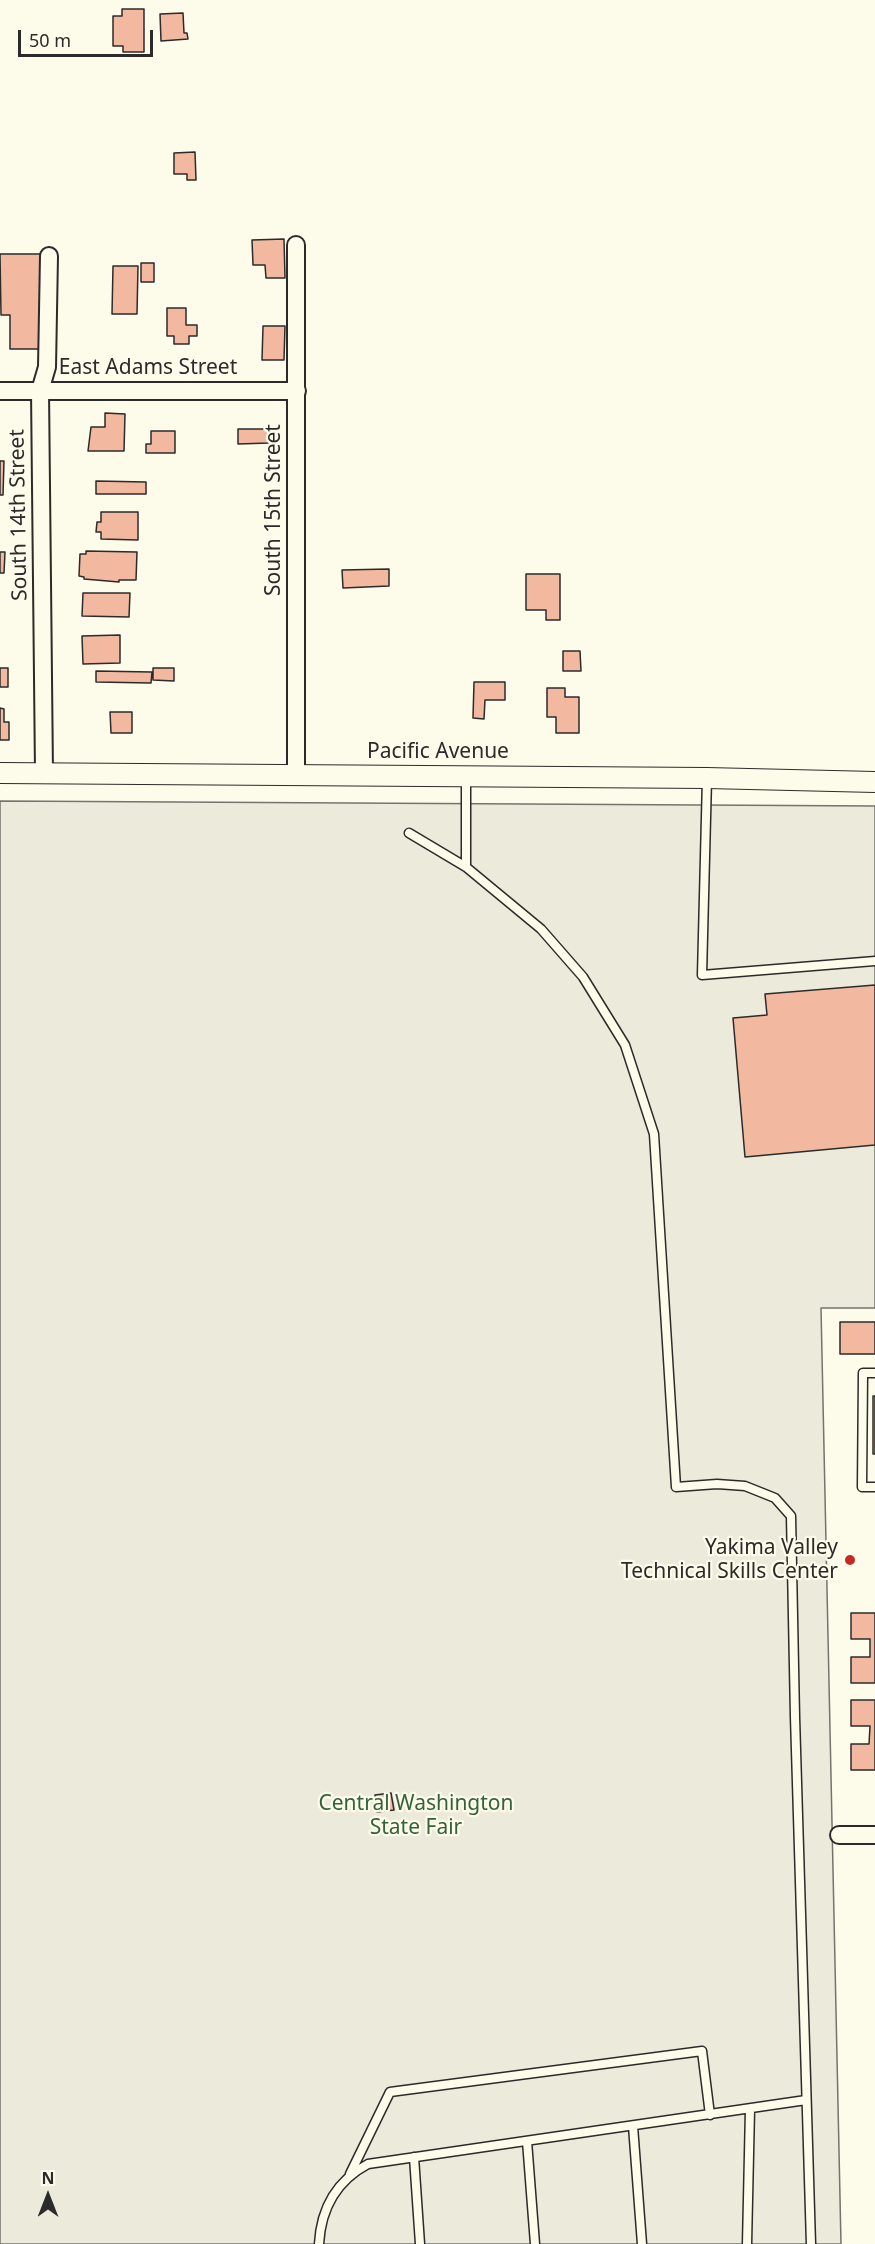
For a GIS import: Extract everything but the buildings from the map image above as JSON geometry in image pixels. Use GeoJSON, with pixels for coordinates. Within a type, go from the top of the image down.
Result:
{"type":"FeatureCollection","features":[{"type":"Feature","properties":{"kind":"street","name":"South 15th Street"},"geometry":{"type":"LineString","coordinates":[[296,244],[296,775]]}},
{"type":"Feature","properties":{"kind":"street","name":"South 14th Street"},"geometry":{"type":"LineString","coordinates":[[44,774],[40,391],[47,367],[49,256]]}},
{"type":"Feature","properties":{"kind":"street","name":"East Adams Street"},"geometry":{"type":"LineString","coordinates":[[0,391],[297,391]]}},
{"type":"Feature","properties":{"kind":"street","name":"Pacific Avenue"},"geometry":{"type":"LineString","coordinates":[[0,773],[707,778],[875,782]]}},
{"type":"Feature","properties":{"kind":"street"},"geometry":{"type":"LineString","coordinates":[[839,1835],[875,1835]]}},
{"type":"Feature","properties":{"kind":"lane"},"geometry":{"type":"LineString","coordinates":[[466,776],[466,867]]}},
{"type":"Feature","properties":{"kind":"lane"},"geometry":{"type":"LineString","coordinates":[[707,778],[702,975],[875,961]]}},
{"type":"Feature","properties":{"kind":"lane"},"geometry":{"type":"LineString","coordinates":[[409,833],[466,867],[541,928],[583,977],[625,1045],[654,1134],[676,1486],[717,1484],[745,1486],[775,1498],[791,1516],[811,2244]]}},
{"type":"Feature","properties":{"kind":"lane"},"geometry":{"type":"LineString","coordinates":[[875,1373],[863,1373],[862,1475],[862,1487],[875,1487]]}},
{"type":"Feature","properties":{"kind":"lane"},"geometry":{"type":"LineString","coordinates":[[319,2244],[321,2222],[332,2195],[349,2176],[390,2092],[702,2051],[710,2115]]}},
{"type":"Feature","properties":{"kind":"lane"},"geometry":{"type":"LineString","coordinates":[[349,2176],[368,2164],[806,2100]]}},
{"type":"Feature","properties":{"kind":"lane"},"geometry":{"type":"LineString","coordinates":[[747,2244],[750,2109]]}},
{"type":"Feature","properties":{"kind":"lane"},"geometry":{"type":"LineString","coordinates":[[633,2126],[642,2244]]}},
{"type":"Feature","properties":{"kind":"lane"},"geometry":{"type":"LineString","coordinates":[[527,2141],[535,2244]]}},
{"type":"Feature","properties":{"kind":"lane"},"geometry":{"type":"LineString","coordinates":[[414,2157],[420,2244]]}},
{"type":"Feature","properties":{"kind":"green space","name":"Central Washington State Fair"},"geometry":{"type":"Polygon","coordinates":[[[0,801],[875,806],[875,1308],[821,1308],[841,2244],[0,2244],[0,801]]]}},
{"type":"Feature","properties":{"kind":"place","name":"Yakima Valley Technical Skills Center"},"geometry":{"type":"Point","coordinates":[850,1560]}}]}
